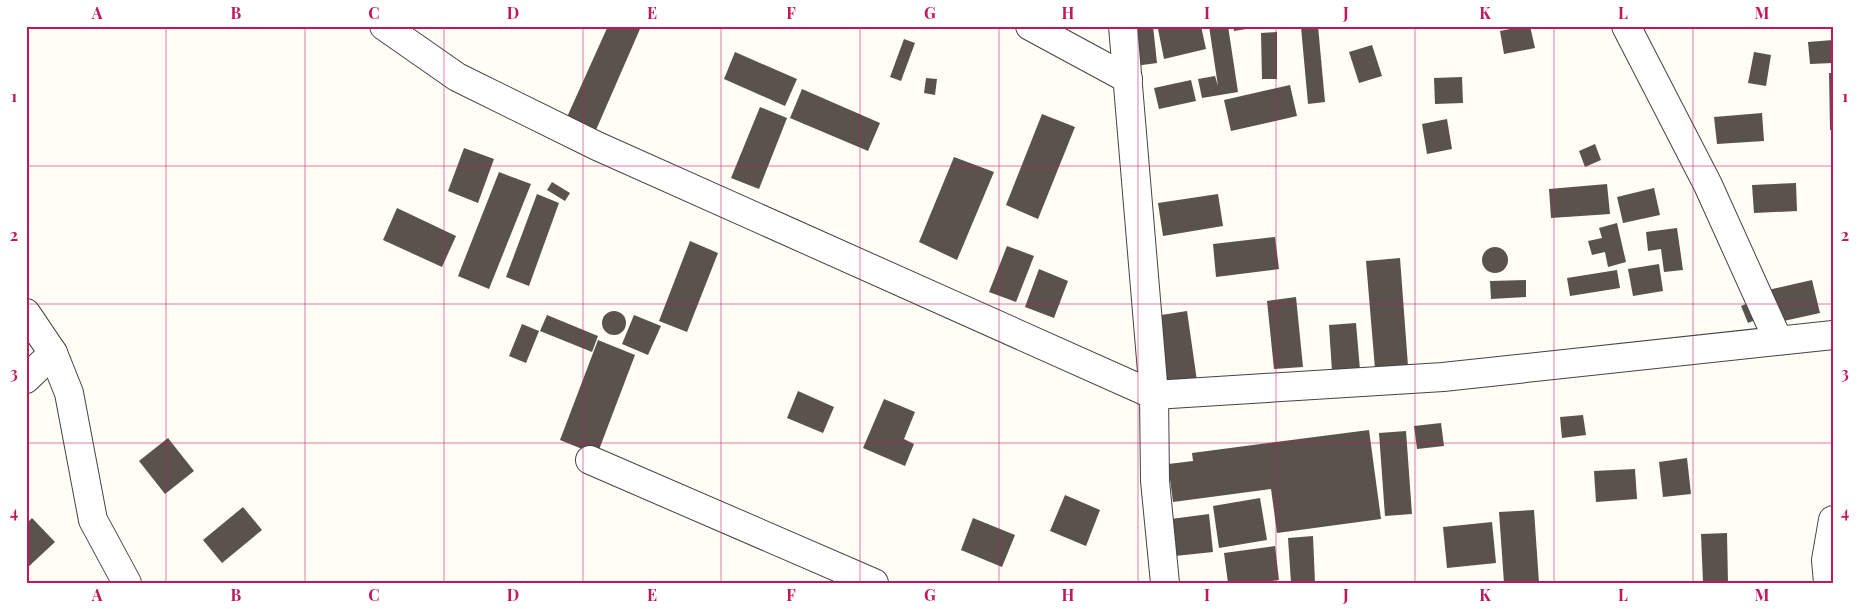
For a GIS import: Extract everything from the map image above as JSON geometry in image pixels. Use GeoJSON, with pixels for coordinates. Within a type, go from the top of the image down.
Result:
{"type":"FeatureCollection","features":[{"type":"Feature","properties":{"kind":"street"},"geometry":{"type":"LineString","coordinates":[[384,26],[457,78],[597,146],[1154,395],[1443,377],[1833,335]]}},
{"type":"Feature","properties":{"kind":"street"},"geometry":{"type":"LineString","coordinates":[[1030,26],[1128,79]]}},
{"type":"Feature","properties":{"kind":"street"},"geometry":{"type":"LineString","coordinates":[[1123,26],[1154,395],[1155,481],[1165,583]]}},
{"type":"Feature","properties":{"kind":"street"},"geometry":{"type":"LineString","coordinates":[[1626,26],[1708,185],[1778,340]]}},
{"type":"Feature","properties":{"kind":"street"},"geometry":{"type":"LineString","coordinates":[[26,313],[53,353],[69,393],[93,520],[127,583]]}},
{"type":"Feature","properties":{"kind":"street"},"geometry":{"type":"LineString","coordinates":[[26,379],[53,353]]}},
{"type":"Feature","properties":{"kind":"street"},"geometry":{"type":"LineString","coordinates":[[590,460],[874,583]]}},
{"type":"Feature","properties":{"kind":"street"},"geometry":{"type":"LineString","coordinates":[[1828,583],[1826,560],[1833,520]]}},
{"type":"Feature","properties":{"kind":"building"},"geometry":{"type":"Polygon","coordinates":[[[608,26],[634,26],[640,29],[596,130],[567,117],[608,26]]]}},
{"type":"Feature","properties":{"kind":"building"},"geometry":{"type":"Polygon","coordinates":[[[1130,26],[1153,26],[1157,63],[1135,66],[1130,26]]]}},
{"type":"Feature","properties":{"kind":"building"},"geometry":{"type":"Polygon","coordinates":[[[1169,26],[1201,26],[1206,49],[1164,59],[1158,29],[1169,26]]]}},
{"type":"Feature","properties":{"kind":"building"},"geometry":{"type":"Polygon","coordinates":[[[1209,26],[1228,26],[1238,92],[1202,98],[1198,79],[1215,76],[1218,86],[1209,26]]]}},
{"type":"Feature","properties":{"kind":"building"},"geometry":{"type":"Polygon","coordinates":[[[1233,26],[1259,26],[1259,27],[1234,31],[1233,26]]]}},
{"type":"Feature","properties":{"kind":"building"},"geometry":{"type":"Polygon","coordinates":[[[1318,26],[1325,102],[1308,104],[1301,27],[1318,26]]]}},
{"type":"Feature","properties":{"kind":"building"},"geometry":{"type":"Polygon","coordinates":[[[1530,26],[1535,48],[1504,54],[1500,31],[1530,26]]]}},
{"type":"Feature","properties":{"kind":"building"},"geometry":{"type":"Polygon","coordinates":[[[1277,32],[1277,79],[1262,79],[1261,33],[1277,32]]]}},
{"type":"Feature","properties":{"kind":"building"},"geometry":{"type":"Polygon","coordinates":[[[904,39],[915,43],[901,81],[890,77],[904,39]]]}},
{"type":"Feature","properties":{"kind":"building"},"geometry":{"type":"Polygon","coordinates":[[[1833,40],[1833,63],[1810,64],[1808,42],[1833,40]]]}},
{"type":"Feature","properties":{"kind":"building"},"geometry":{"type":"Polygon","coordinates":[[[1372,45],[1382,76],[1359,83],[1349,52],[1372,45]]]}},
{"type":"Feature","properties":{"kind":"building"},"geometry":{"type":"Polygon","coordinates":[[[735,52],[797,79],[785,106],[724,79],[735,52]]]}},
{"type":"Feature","properties":{"kind":"building"},"geometry":{"type":"Polygon","coordinates":[[[1754,52],[1771,55],[1766,86],[1748,83],[1754,52]]]}},
{"type":"Feature","properties":{"kind":"building"},"geometry":{"type":"Polygon","coordinates":[[[1829,73],[1833,73],[1833,130],[1830,130],[1829,73]]]}},
{"type":"Feature","properties":{"kind":"building"},"geometry":{"type":"Polygon","coordinates":[[[1462,77],[1463,103],[1435,104],[1434,78],[1462,77]]]}},
{"type":"Feature","properties":{"kind":"building"},"geometry":{"type":"Polygon","coordinates":[[[926,78],[937,79],[935,95],[924,93],[926,78]]]}},
{"type":"Feature","properties":{"kind":"building"},"geometry":{"type":"Polygon","coordinates":[[[1191,80],[1196,101],[1159,109],[1154,88],[1191,80]]]}},
{"type":"Feature","properties":{"kind":"building"},"geometry":{"type":"Polygon","coordinates":[[[1290,85],[1297,116],[1231,131],[1224,100],[1290,85]]]}},
{"type":"Feature","properties":{"kind":"building"},"geometry":{"type":"Polygon","coordinates":[[[802,89],[880,123],[868,151],[790,118],[802,89]]]}},
{"type":"Feature","properties":{"kind":"building"},"geometry":{"type":"Polygon","coordinates":[[[760,107],[787,118],[759,189],[731,178],[760,107]]]}},
{"type":"Feature","properties":{"kind":"building"},"geometry":{"type":"Polygon","coordinates":[[[1762,113],[1764,141],[1717,144],[1714,117],[1762,113]]]}},
{"type":"Feature","properties":{"kind":"building"},"geometry":{"type":"Polygon","coordinates":[[[1042,114],[1075,127],[1038,219],[1006,205],[1042,114]]]}},
{"type":"Feature","properties":{"kind":"building"},"geometry":{"type":"Polygon","coordinates":[[[1447,119],[1452,149],[1427,154],[1422,124],[1447,119]]]}},
{"type":"Feature","properties":{"kind":"building"},"geometry":{"type":"Polygon","coordinates":[[[1595,144],[1601,160],[1585,167],[1579,151],[1595,144]]]}},
{"type":"Feature","properties":{"kind":"building"},"geometry":{"type":"Polygon","coordinates":[[[464,148],[494,159],[478,203],[448,191],[464,148]]]}},
{"type":"Feature","properties":{"kind":"building"},"geometry":{"type":"Polygon","coordinates":[[[954,157],[994,172],[957,260],[919,242],[954,157]]]}},
{"type":"Feature","properties":{"kind":"building"},"geometry":{"type":"Polygon","coordinates":[[[499,172],[531,184],[489,289],[458,276],[499,172]]]}},
{"type":"Feature","properties":{"kind":"building"},"geometry":{"type":"Polygon","coordinates":[[[552,182],[570,193],[565,201],[547,190],[552,182]]]}},
{"type":"Feature","properties":{"kind":"building"},"geometry":{"type":"Polygon","coordinates":[[[1796,183],[1797,211],[1754,213],[1752,185],[1796,183]]]}},
{"type":"Feature","properties":{"kind":"building"},"geometry":{"type":"Polygon","coordinates":[[[1607,184],[1610,214],[1551,218],[1549,189],[1607,184]]]}},
{"type":"Feature","properties":{"kind":"building"},"geometry":{"type":"Polygon","coordinates":[[[1654,188],[1660,215],[1623,223],[1617,197],[1654,188]]]}},
{"type":"Feature","properties":{"kind":"building"},"geometry":{"type":"Polygon","coordinates":[[[537,194],[559,203],[529,286],[506,277],[537,194]]]}},
{"type":"Feature","properties":{"kind":"building"},"geometry":{"type":"Polygon","coordinates":[[[1218,194],[1223,226],[1163,236],[1158,203],[1218,194]]]}},
{"type":"Feature","properties":{"kind":"building"},"geometry":{"type":"Polygon","coordinates":[[[397,208],[456,236],[442,267],[383,240],[397,208]]]}},
{"type":"Feature","properties":{"kind":"building"},"geometry":{"type":"Polygon","coordinates":[[[1617,223],[1626,262],[1608,267],[1605,252],[1592,255],[1588,241],[1602,238],[1599,228],[1617,223]]]}},
{"type":"Feature","properties":{"kind":"building"},"geometry":{"type":"Polygon","coordinates":[[[1677,228],[1683,270],[1664,272],[1661,249],[1648,251],[1646,232],[1677,228]]]}},
{"type":"Feature","properties":{"kind":"building"},"geometry":{"type":"Polygon","coordinates":[[[1275,237],[1279,269],[1216,277],[1213,244],[1275,237]]]}},
{"type":"Feature","properties":{"kind":"building"},"geometry":{"type":"Polygon","coordinates":[[[690,241],[718,253],[687,332],[659,321],[690,241]]]}},
{"type":"Feature","properties":{"kind":"building"},"geometry":{"type":"Polygon","coordinates":[[[1007,246],[1034,256],[1016,302],[989,292],[1007,246]]]}},
{"type":"Feature","properties":{"kind":"building"},"geometry":{"type":"Polygon","coordinates":[[[1495,247],[1504,251],[1508,260],[1504,269],[1495,273],[1486,269],[1482,260],[1486,251],[1495,247]]]}},
{"type":"Feature","properties":{"kind":"building"},"geometry":{"type":"Polygon","coordinates":[[[1400,258],[1408,366],[1375,369],[1366,261],[1400,258]]]}},
{"type":"Feature","properties":{"kind":"building"},"geometry":{"type":"Polygon","coordinates":[[[1659,264],[1663,291],[1633,296],[1628,269],[1659,264]]]}},
{"type":"Feature","properties":{"kind":"building"},"geometry":{"type":"Polygon","coordinates":[[[1039,269],[1068,281],[1054,318],[1025,307],[1039,269]]]}},
{"type":"Feature","properties":{"kind":"building"},"geometry":{"type":"Polygon","coordinates":[[[1617,270],[1620,288],[1570,296],[1567,278],[1617,270]]]}},
{"type":"Feature","properties":{"kind":"building"},"geometry":{"type":"Polygon","coordinates":[[[1526,280],[1526,297],[1491,299],[1490,281],[1526,280]]]}},
{"type":"Feature","properties":{"kind":"building"},"geometry":{"type":"Polygon","coordinates":[[[1812,280],[1820,313],[1775,323],[1768,290],[1812,280]]]}},
{"type":"Feature","properties":{"kind":"building"},"geometry":{"type":"Polygon","coordinates":[[[1296,297],[1303,367],[1274,369],[1267,301],[1296,297]]]}},
{"type":"Feature","properties":{"kind":"building"},"geometry":{"type":"Polygon","coordinates":[[[1753,301],[1760,318],[1748,323],[1741,306],[1753,301]]]}},
{"type":"Feature","properties":{"kind":"building"},"geometry":{"type":"Polygon","coordinates":[[[614,311],[623,314],[626,323],[623,332],[614,335],[605,332],[602,323],[605,314],[614,311]]]}},
{"type":"Feature","properties":{"kind":"building"},"geometry":{"type":"Polygon","coordinates":[[[1187,311],[1197,381],[1166,385],[1155,316],[1187,311]]]}},
{"type":"Feature","properties":{"kind":"building"},"geometry":{"type":"Polygon","coordinates":[[[547,315],[598,336],[592,352],[540,331],[547,315]]]}},
{"type":"Feature","properties":{"kind":"building"},"geometry":{"type":"Polygon","coordinates":[[[634,315],[661,326],[648,355],[622,344],[634,315]]]}},
{"type":"Feature","properties":{"kind":"building"},"geometry":{"type":"Polygon","coordinates":[[[1356,323],[1360,370],[1332,372],[1329,325],[1356,323]]]}},
{"type":"Feature","properties":{"kind":"building"},"geometry":{"type":"Polygon","coordinates":[[[522,324],[539,331],[526,363],[509,356],[522,324]]]}},
{"type":"Feature","properties":{"kind":"building"},"geometry":{"type":"Polygon","coordinates":[[[598,340],[635,355],[597,455],[560,440],[598,340]]]}},
{"type":"Feature","properties":{"kind":"building"},"geometry":{"type":"Polygon","coordinates":[[[798,391],[834,407],[823,433],[787,418],[798,391]]]}},
{"type":"Feature","properties":{"kind":"building"},"geometry":{"type":"Polygon","coordinates":[[[884,399],[915,412],[904,439],[914,444],[905,466],[863,448],[884,399]]]}},
{"type":"Feature","properties":{"kind":"building"},"geometry":{"type":"Polygon","coordinates":[[[1583,415],[1586,435],[1562,438],[1560,417],[1583,415]]]}},
{"type":"Feature","properties":{"kind":"building"},"geometry":{"type":"Polygon","coordinates":[[[1441,423],[1444,446],[1417,449],[1414,426],[1441,423]]]}},
{"type":"Feature","properties":{"kind":"building"},"geometry":{"type":"Polygon","coordinates":[[[1369,430],[1381,519],[1277,533],[1271,489],[1173,502],[1168,464],[1193,461],[1192,453],[1369,430]]]}},
{"type":"Feature","properties":{"kind":"building"},"geometry":{"type":"Polygon","coordinates":[[[1406,431],[1412,514],[1385,516],[1379,433],[1406,431]]]}},
{"type":"Feature","properties":{"kind":"building"},"geometry":{"type":"Polygon","coordinates":[[[168,438],[194,471],[165,494],[139,461],[168,438]]]}},
{"type":"Feature","properties":{"kind":"building"},"geometry":{"type":"Polygon","coordinates":[[[1687,458],[1691,494],[1663,497],[1659,462],[1687,458]]]}},
{"type":"Feature","properties":{"kind":"building"},"geometry":{"type":"Polygon","coordinates":[[[1635,469],[1637,499],[1596,502],[1594,471],[1635,469]]]}},
{"type":"Feature","properties":{"kind":"building"},"geometry":{"type":"Polygon","coordinates":[[[1065,495],[1100,510],[1086,546],[1050,531],[1065,495]]]}},
{"type":"Feature","properties":{"kind":"building"},"geometry":{"type":"Polygon","coordinates":[[[1260,498],[1267,540],[1219,548],[1213,506],[1260,498]]]}},
{"type":"Feature","properties":{"kind":"building"},"geometry":{"type":"Polygon","coordinates":[[[243,507],[262,530],[222,563],[203,540],[243,507]]]}},
{"type":"Feature","properties":{"kind":"building"},"geometry":{"type":"Polygon","coordinates":[[[1534,510],[1539,583],[1504,583],[1499,512],[1534,510]]]}},
{"type":"Feature","properties":{"kind":"building"},"geometry":{"type":"Polygon","coordinates":[[[1209,514],[1213,552],[1175,556],[1171,519],[1209,514]]]}},
{"type":"Feature","properties":{"kind":"building"},"geometry":{"type":"Polygon","coordinates":[[[32,518],[55,542],[26,569],[26,524],[32,518]]]}},
{"type":"Feature","properties":{"kind":"building"},"geometry":{"type":"Polygon","coordinates":[[[973,518],[1015,535],[1002,567],[961,550],[973,518]]]}},
{"type":"Feature","properties":{"kind":"building"},"geometry":{"type":"Polygon","coordinates":[[[1492,522],[1496,563],[1447,568],[1443,527],[1492,522]]]}},
{"type":"Feature","properties":{"kind":"building"},"geometry":{"type":"Polygon","coordinates":[[[1727,533],[1728,583],[1703,583],[1701,534],[1727,533]]]}},
{"type":"Feature","properties":{"kind":"building"},"geometry":{"type":"Polygon","coordinates":[[[1313,536],[1315,583],[1291,583],[1288,538],[1313,536]]]}},
{"type":"Feature","properties":{"kind":"building"},"geometry":{"type":"Polygon","coordinates":[[[1275,546],[1279,580],[1256,583],[1228,583],[1224,553],[1275,546]]]}}]}
